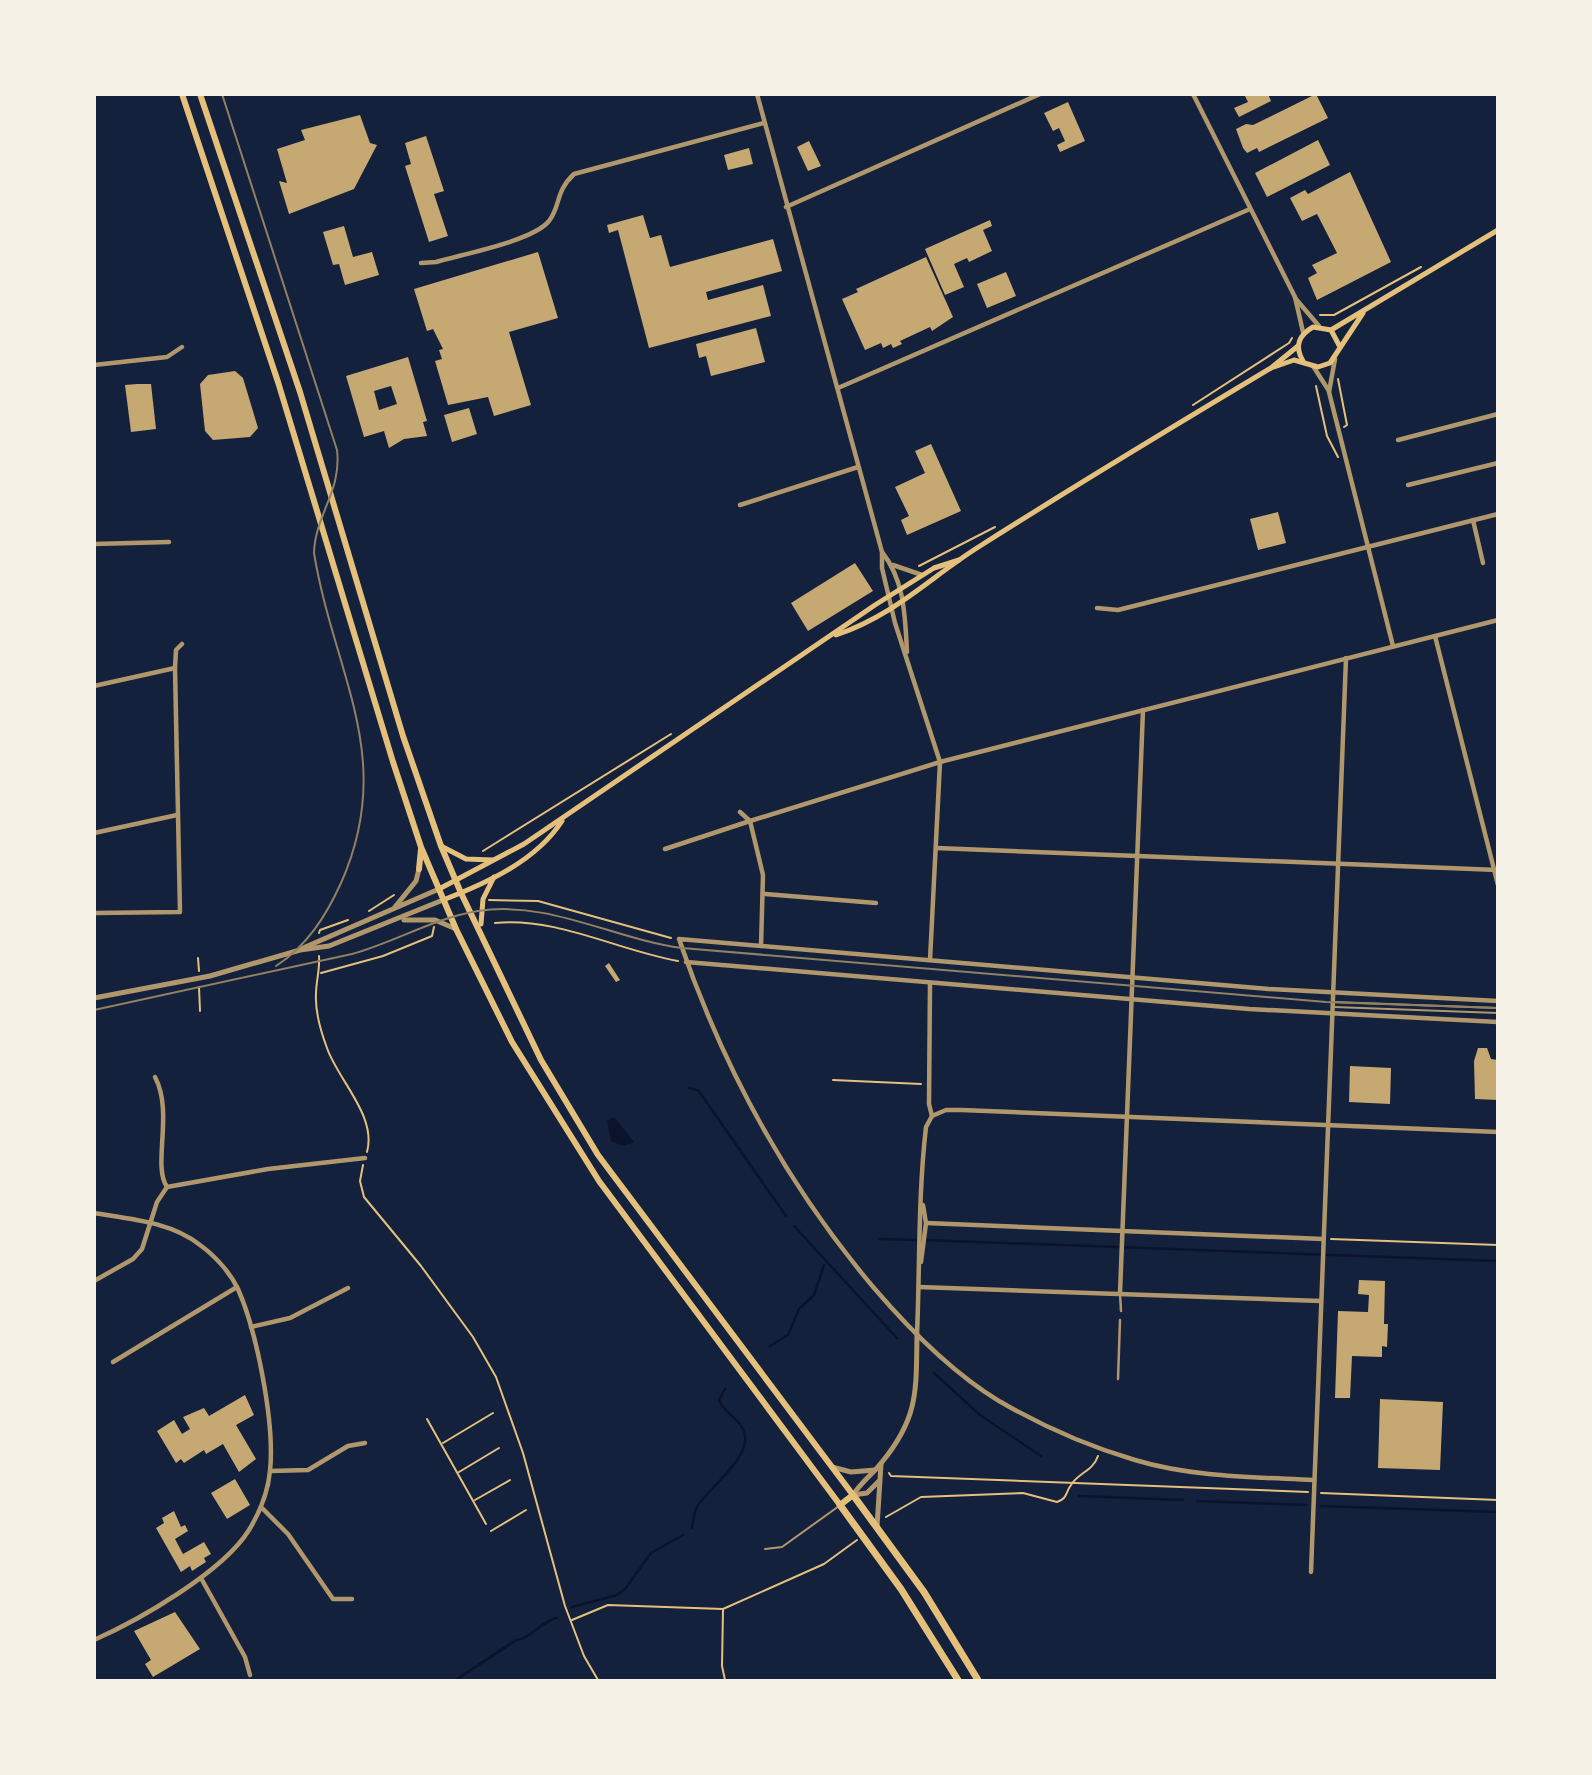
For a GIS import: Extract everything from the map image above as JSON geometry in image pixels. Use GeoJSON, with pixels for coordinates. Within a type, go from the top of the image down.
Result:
{"type":"FeatureCollection","features":[{"type":"Feature","properties":{"kind":"highway"},"geometry":{"type":"LineString","coordinates":[[853,1495],[932,1604],[978,1681]]}},
{"type":"Feature","properties":{"kind":"highway"},"geometry":{"type":"LineString","coordinates":[[840,1505],[901,1589],[958,1681]]}},
{"type":"Feature","properties":{"kind":"main road"},"geometry":{"type":"LineString","coordinates":[[182,94],[278,382],[421,847],[456,929],[512,1042],[599,1181],[840,1505],[853,1495],[610,1173],[548,1072],[461,893],[441,846],[402,736],[296,381],[200,94]]}},
{"type":"Feature","properties":{"kind":"main road"},"geometry":{"type":"LineString","coordinates":[[1331,330],[1497,230]]}},
{"type":"Feature","properties":{"kind":"main road"},"geometry":{"type":"LineString","coordinates":[[1298,346],[1303,360],[1313,366],[1324,366],[1335,359],[1366,310]]}},
{"type":"Feature","properties":{"kind":"main road"},"geometry":{"type":"LineString","coordinates":[[830,637],[863,626],[892,610],[959,560],[1048,502],[1271,368],[1298,346],[1303,332],[1319,326],[1331,330],[1340,348]]}},
{"type":"Feature","properties":{"kind":"main road"},"geometry":{"type":"LineString","coordinates":[[1271,368],[1303,360]]}},
{"type":"Feature","properties":{"kind":"main road"},"geometry":{"type":"LineString","coordinates":[[439,889],[496,860],[563,818],[922,575],[959,560]]}},
{"type":"Feature","properties":{"kind":"main road"},"geometry":{"type":"LineString","coordinates":[[443,900],[494,877],[538,850],[563,818]]}},
{"type":"Feature","properties":{"kind":"main road"},"geometry":{"type":"LineString","coordinates":[[441,846],[466,859],[496,860]]}},
{"type":"Feature","properties":{"kind":"main road"},"geometry":{"type":"LineString","coordinates":[[419,869],[421,847]]}},
{"type":"Feature","properties":{"kind":"main road"},"geometry":{"type":"LineString","coordinates":[[487,946],[481,924],[483,899],[494,877]]}},
{"type":"Feature","properties":{"kind":"street"},"geometry":{"type":"LineString","coordinates":[[757,94],[882,552],[881,568],[892,610],[940,762],[930,960]]}},
{"type":"Feature","properties":{"kind":"street"},"geometry":{"type":"LineString","coordinates":[[786,207],[1040,94]]}},
{"type":"Feature","properties":{"kind":"street"},"geometry":{"type":"LineString","coordinates":[[1193,94],[1295,297],[1303,332]]}},
{"type":"Feature","properties":{"kind":"street"},"geometry":{"type":"LineString","coordinates":[[421,262],[436,262],[539,230],[555,211],[562,186],[574,174],[764,123]]}},
{"type":"Feature","properties":{"kind":"street"},"geometry":{"type":"LineString","coordinates":[[838,388],[1250,209]]}},
{"type":"Feature","properties":{"kind":"street"},"geometry":{"type":"LineString","coordinates":[[1295,297],[1319,326]]}},
{"type":"Feature","properties":{"kind":"street"},"geometry":{"type":"LineString","coordinates":[[94,365],[167,357],[182,346]]}},
{"type":"Feature","properties":{"kind":"street"},"geometry":{"type":"LineString","coordinates":[[1329,392],[1335,359]]}},
{"type":"Feature","properties":{"kind":"street"},"geometry":{"type":"LineString","coordinates":[[1313,366],[1329,392],[1393,646]]}},
{"type":"Feature","properties":{"kind":"street"},"geometry":{"type":"LineString","coordinates":[[1398,440],[1497,414]]}},
{"type":"Feature","properties":{"kind":"street"},"geometry":{"type":"LineString","coordinates":[[1408,485],[1497,463]]}},
{"type":"Feature","properties":{"kind":"street"},"geometry":{"type":"LineString","coordinates":[[740,505],[858,467]]}},
{"type":"Feature","properties":{"kind":"street"},"geometry":{"type":"LineString","coordinates":[[1097,608],[1118,610],[1497,514]]}},
{"type":"Feature","properties":{"kind":"street"},"geometry":{"type":"LineString","coordinates":[[1473,520],[1483,563]]}},
{"type":"Feature","properties":{"kind":"street"},"geometry":{"type":"LineString","coordinates":[[94,544],[169,542]]}},
{"type":"Feature","properties":{"kind":"street"},"geometry":{"type":"LineString","coordinates":[[882,552],[892,565],[900,589],[907,653]]}},
{"type":"Feature","properties":{"kind":"street"},"geometry":{"type":"LineString","coordinates":[[892,565],[922,575]]}},
{"type":"Feature","properties":{"kind":"street"},"geometry":{"type":"LineString","coordinates":[[665,849],[940,762],[1497,620]]}},
{"type":"Feature","properties":{"kind":"street"},"geometry":{"type":"LineString","coordinates":[[1435,636],[1496,870],[1497,885]]}},
{"type":"Feature","properties":{"kind":"street"},"geometry":{"type":"LineString","coordinates":[[94,913],[180,912],[175,668],[176,650],[182,645]]}},
{"type":"Feature","properties":{"kind":"street"},"geometry":{"type":"LineString","coordinates":[[1311,1572],[1346,658]]}},
{"type":"Feature","properties":{"kind":"street"},"geometry":{"type":"LineString","coordinates":[[94,687],[175,668]]}},
{"type":"Feature","properties":{"kind":"street"},"geometry":{"type":"LineString","coordinates":[[1121,1311],[1143,710]]}},
{"type":"Feature","properties":{"kind":"street"},"geometry":{"type":"LineString","coordinates":[[740,812],[750,821],[759,850],[765,894],[761,946]]}},
{"type":"Feature","properties":{"kind":"street"},"geometry":{"type":"LineString","coordinates":[[94,833],[177,815]]}},
{"type":"Feature","properties":{"kind":"street"},"geometry":{"type":"LineString","coordinates":[[936,848],[1496,870]]}},
{"type":"Feature","properties":{"kind":"street"},"geometry":{"type":"LineString","coordinates":[[392,910],[416,881],[419,869]]}},
{"type":"Feature","properties":{"kind":"street"},"geometry":{"type":"LineString","coordinates":[[300,950],[318,939],[439,889]]}},
{"type":"Feature","properties":{"kind":"street"},"geometry":{"type":"LineString","coordinates":[[765,894],[876,903]]}},
{"type":"Feature","properties":{"kind":"street"},"geometry":{"type":"LineString","coordinates":[[94,998],[210,976],[300,950],[342,942],[443,900]]}},
{"type":"Feature","properties":{"kind":"street"},"geometry":{"type":"LineString","coordinates":[[398,920],[435,920],[456,929]]}},
{"type":"Feature","properties":{"kind":"street"},"geometry":{"type":"LineString","coordinates":[[1313,1480],[1243,1477],[1175,1469],[1101,1449],[1043,1425],[998,1400],[943,1359],[917,1335],[819,1220],[786,1170],[755,1118],[726,1059],[679,939],[1333,993],[1497,1001]]}},
{"type":"Feature","properties":{"kind":"street"},"geometry":{"type":"LineString","coordinates":[[687,962],[1332,1015],[1497,1022]]}},
{"type":"Feature","properties":{"kind":"street"},"geometry":{"type":"LineString","coordinates":[[920,1266],[917,1232],[922,1201],[924,1142],[926,1127],[932,1116],[929,1084],[930,983]]}},
{"type":"Feature","properties":{"kind":"street"},"geometry":{"type":"LineString","coordinates":[[94,1281],[133,1259],[146,1243],[150,1222],[167,1187],[161,1172],[165,1130],[163,1097],[155,1077]]}},
{"type":"Feature","properties":{"kind":"street"},"geometry":{"type":"LineString","coordinates":[[932,1116],[946,1110],[962,1110],[1497,1132]]}},
{"type":"Feature","properties":{"kind":"street"},"geometry":{"type":"LineString","coordinates":[[167,1187],[268,1169],[365,1158]]}},
{"type":"Feature","properties":{"kind":"street"},"geometry":{"type":"LineString","coordinates":[[853,1495],[881,1464],[905,1430],[915,1406],[920,1266],[926,1223],[922,1201]]}},
{"type":"Feature","properties":{"kind":"street"},"geometry":{"type":"LineString","coordinates":[[94,1213],[150,1222],[199,1243],[218,1261],[237,1287],[251,1327],[268,1411],[270,1471],[261,1507],[231,1554],[201,1578],[94,1640]]}},
{"type":"Feature","properties":{"kind":"street"},"geometry":{"type":"LineString","coordinates":[[926,1223],[1323,1240]]}},
{"type":"Feature","properties":{"kind":"street"},"geometry":{"type":"LineString","coordinates":[[113,1362],[237,1287]]}},
{"type":"Feature","properties":{"kind":"street"},"geometry":{"type":"LineString","coordinates":[[919,1287],[1321,1301]]}},
{"type":"Feature","properties":{"kind":"street"},"geometry":{"type":"LineString","coordinates":[[251,1327],[290,1318],[348,1288]]}},
{"type":"Feature","properties":{"kind":"street"},"geometry":{"type":"LineString","coordinates":[[1118,1379],[1120,1320]]}},
{"type":"Feature","properties":{"kind":"street"},"geometry":{"type":"LineString","coordinates":[[270,1471],[308,1470],[348,1446],[365,1443]]}},
{"type":"Feature","properties":{"kind":"street"},"geometry":{"type":"LineString","coordinates":[[877,1527],[881,1464]]}},
{"type":"Feature","properties":{"kind":"street"},"geometry":{"type":"LineString","coordinates":[[832,1467],[851,1472],[875,1470]]}},
{"type":"Feature","properties":{"kind":"street"},"geometry":{"type":"LineString","coordinates":[[853,1495],[867,1493],[879,1481]]}},
{"type":"Feature","properties":{"kind":"street"},"geometry":{"type":"LineString","coordinates":[[261,1507],[288,1534],[333,1599],[352,1599]]}},
{"type":"Feature","properties":{"kind":"street"},"geometry":{"type":"LineString","coordinates":[[201,1578],[245,1657],[250,1675]]}},
{"type":"Feature","properties":{"kind":"lane"},"geometry":{"type":"LineString","coordinates":[[1333,1004],[1497,1008]]}},
{"type":"Feature","properties":{"kind":"lane"},"geometry":{"type":"LineString","coordinates":[[1333,1004],[1497,1013]]}},
{"type":"Feature","properties":{"kind":"lane"},"geometry":{"type":"LineString","coordinates":[[765,1549],[782,1547],[840,1505]]}},
{"type":"Feature","properties":{"kind":"path"},"geometry":{"type":"LineString","coordinates":[[1313,317],[1334,315],[1376,289],[1423,266]]}},
{"type":"Feature","properties":{"kind":"path"},"geometry":{"type":"LineString","coordinates":[[1289,344],[1297,323],[1301,321]]}},
{"type":"Feature","properties":{"kind":"path"},"geometry":{"type":"LineString","coordinates":[[1337,378],[1347,425]]}},
{"type":"Feature","properties":{"kind":"path"},"geometry":{"type":"LineString","coordinates":[[1316,383],[1327,436],[1338,457]]}},
{"type":"Feature","properties":{"kind":"path"},"geometry":{"type":"LineString","coordinates":[[362,914],[393,896]]}},
{"type":"Feature","properties":{"kind":"path"},"geometry":{"type":"LineString","coordinates":[[494,901],[516,898],[538,901],[679,939]]}},
{"type":"Feature","properties":{"kind":"path"},"geometry":{"type":"LineString","coordinates":[[320,930],[349,919]]}},
{"type":"Feature","properties":{"kind":"path"},"geometry":{"type":"LineString","coordinates":[[495,923],[552,926],[633,951],[687,962]]}},
{"type":"Feature","properties":{"kind":"path"},"geometry":{"type":"LineString","coordinates":[[432,936],[383,956],[320,973],[316,994],[319,1018],[327,1050],[368,1131],[360,1181],[364,1197],[437,1288],[496,1377],[523,1453],[571,1620],[584,1656],[598,1681]]}},
{"type":"Feature","properties":{"kind":"path"},"geometry":{"type":"LineString","coordinates":[[833,1080],[929,1084]]}},
{"type":"Feature","properties":{"kind":"path"},"geometry":{"type":"LineString","coordinates":[[1323,1240],[1497,1245]]}},
{"type":"Feature","properties":{"kind":"path"},"geometry":{"type":"LineString","coordinates":[[442,1443],[493,1413]]}},
{"type":"Feature","properties":{"kind":"path"},"geometry":{"type":"LineString","coordinates":[[427,1419],[475,1500],[486,1524]]}},
{"type":"Feature","properties":{"kind":"path"},"geometry":{"type":"LineString","coordinates":[[459,1472],[499,1448]]}},
{"type":"Feature","properties":{"kind":"path"},"geometry":{"type":"LineString","coordinates":[[897,1509],[921,1497],[1023,1493],[1057,1502],[1068,1494],[1071,1484],[1095,1466],[1101,1449]]}},
{"type":"Feature","properties":{"kind":"path"},"geometry":{"type":"LineString","coordinates":[[881,1464],[891,1476],[1497,1500]]}},
{"type":"Feature","properties":{"kind":"path"},"geometry":{"type":"LineString","coordinates":[[475,1500],[510,1480]]}},
{"type":"Feature","properties":{"kind":"path"},"geometry":{"type":"LineString","coordinates":[[491,1531],[526,1510]]}},
{"type":"Feature","properties":{"kind":"path"},"geometry":{"type":"LineString","coordinates":[[571,1620],[608,1605],[723,1609],[824,1564],[842,1551]]}},
{"type":"Feature","properties":{"kind":"path"},"geometry":{"type":"LineString","coordinates":[[723,1609],[722,1666],[725,1681]]}},
{"type":"Feature","properties":{"kind":"water"},"geometry":{"type":"Polygon","coordinates":[[[614,1117],[634,1142],[623,1146],[611,1141],[607,1121],[614,1117]]]}},
{"type":"Feature","properties":{"kind":"building"},"geometry":{"type":"Polygon","coordinates":[[[1244,94],[1268,94],[1271,101],[1239,117],[1234,108],[1248,102],[1244,94]]]}},
{"type":"Feature","properties":{"kind":"building"},"geometry":{"type":"Polygon","coordinates":[[[1316,94],[1328,118],[1259,152],[1257,148],[1247,153],[1243,148],[1236,129],[1246,124],[1253,125],[1316,94]]]}},
{"type":"Feature","properties":{"kind":"building"},"geometry":{"type":"Polygon","coordinates":[[[1068,102],[1085,141],[1060,152],[1057,145],[1065,141],[1059,128],[1053,131],[1044,113],[1068,102]]]}},
{"type":"Feature","properties":{"kind":"building"},"geometry":{"type":"Polygon","coordinates":[[[360,115],[370,143],[377,145],[354,189],[289,214],[279,181],[287,183],[277,149],[305,140],[301,130],[360,115]]]}},
{"type":"Feature","properties":{"kind":"building"},"geometry":{"type":"Polygon","coordinates":[[[426,136],[444,191],[434,194],[448,236],[429,242],[405,166],[411,164],[405,143],[426,136]]]}},
{"type":"Feature","properties":{"kind":"building"},"geometry":{"type":"Polygon","coordinates":[[[1318,140],[1330,165],[1267,197],[1255,173],[1318,140]]]}},
{"type":"Feature","properties":{"kind":"building"},"geometry":{"type":"Polygon","coordinates":[[[809,141],[821,166],[808,171],[797,147],[809,141]]]}},
{"type":"Feature","properties":{"kind":"building"},"geometry":{"type":"Polygon","coordinates":[[[749,148],[753,164],[728,170],[724,155],[749,148]]]}},
{"type":"Feature","properties":{"kind":"building"},"geometry":{"type":"Polygon","coordinates":[[[1350,172],[1391,262],[1317,300],[1308,278],[1317,273],[1312,265],[1337,253],[1317,214],[1302,221],[1290,198],[1305,190],[1308,194],[1350,172]]]}},
{"type":"Feature","properties":{"kind":"building"},"geometry":{"type":"Polygon","coordinates":[[[643,215],[650,238],[661,235],[670,267],[773,239],[782,271],[706,292],[708,300],[763,285],[771,316],[649,348],[618,230],[609,233],[607,225],[643,215]]]}},
{"type":"Feature","properties":{"kind":"building"},"geometry":{"type":"Polygon","coordinates":[[[990,220],[992,226],[983,230],[992,251],[969,262],[967,258],[954,264],[964,287],[945,295],[925,249],[990,220]]]}},
{"type":"Feature","properties":{"kind":"building"},"geometry":{"type":"Polygon","coordinates":[[[344,226],[353,257],[372,252],[379,275],[345,285],[339,264],[333,265],[323,232],[344,226]]]}},
{"type":"Feature","properties":{"kind":"building"},"geometry":{"type":"Polygon","coordinates":[[[538,252],[558,318],[509,332],[531,405],[494,416],[488,397],[448,405],[435,361],[442,359],[439,350],[443,349],[433,329],[427,331],[414,289],[538,252]]]}},
{"type":"Feature","properties":{"kind":"building"},"geometry":{"type":"Polygon","coordinates":[[[926,257],[953,317],[932,331],[930,327],[900,341],[902,344],[893,348],[891,344],[883,348],[881,343],[865,350],[842,299],[858,292],[856,289],[926,257]]]}},
{"type":"Feature","properties":{"kind":"building"},"geometry":{"type":"Polygon","coordinates":[[[1006,272],[1016,296],[987,308],[977,284],[1006,272]]]}},
{"type":"Feature","properties":{"kind":"building"},"geometry":{"type":"Polygon","coordinates":[[[756,328],[765,362],[711,376],[706,356],[699,358],[696,344],[756,328]]]}},
{"type":"Feature","properties":{"kind":"building"},"geometry":{"type":"Polygon","coordinates":[[[408,357],[427,421],[423,422],[427,436],[404,439],[389,448],[384,431],[364,437],[346,376],[408,357]],[[391,386],[374,391],[379,410],[397,404],[391,386]]]}},
{"type":"Feature","properties":{"kind":"building"},"geometry":{"type":"Polygon","coordinates":[[[235,371],[243,378],[258,428],[250,437],[213,440],[205,431],[200,384],[208,375],[235,371]]]}},
{"type":"Feature","properties":{"kind":"building"},"geometry":{"type":"Polygon","coordinates":[[[151,384],[156,429],[131,432],[125,385],[151,384]]]}},
{"type":"Feature","properties":{"kind":"building"},"geometry":{"type":"Polygon","coordinates":[[[469,408],[477,434],[452,442],[444,415],[469,408]]]}},
{"type":"Feature","properties":{"kind":"building"},"geometry":{"type":"Polygon","coordinates":[[[931,444],[961,511],[907,535],[901,520],[909,516],[895,487],[925,473],[915,451],[931,444]]]}},
{"type":"Feature","properties":{"kind":"building"},"geometry":{"type":"Polygon","coordinates":[[[1278,512],[1286,543],[1258,550],[1250,519],[1278,512]]]}},
{"type":"Feature","properties":{"kind":"building"},"geometry":{"type":"Polygon","coordinates":[[[855,563],[873,591],[808,631],[791,603],[855,563]]]}},
{"type":"Feature","properties":{"kind":"building"},"geometry":{"type":"Polygon","coordinates":[[[609,963],[620,980],[616,982],[605,966],[609,963]]]}},
{"type":"Feature","properties":{"kind":"building"},"geometry":{"type":"Polygon","coordinates":[[[1478,1048],[1487,1048],[1491,1059],[1498,1060],[1498,1100],[1475,1099],[1474,1061],[1478,1048]]]}},
{"type":"Feature","properties":{"kind":"building"},"geometry":{"type":"Polygon","coordinates":[[[1350,1066],[1391,1068],[1390,1104],[1349,1102],[1350,1066]]]}},
{"type":"Feature","properties":{"kind":"building"},"geometry":{"type":"Polygon","coordinates":[[[1359,1280],[1385,1281],[1384,1324],[1388,1324],[1387,1347],[1382,1346],[1382,1357],[1352,1356],[1350,1398],[1335,1398],[1338,1311],[1368,1312],[1369,1295],[1358,1294],[1359,1280]]]}},
{"type":"Feature","properties":{"kind":"building"},"geometry":{"type":"Polygon","coordinates":[[[245,1395],[254,1415],[236,1425],[256,1459],[239,1472],[223,1444],[206,1454],[204,1450],[184,1463],[181,1459],[176,1463],[157,1431],[174,1420],[182,1434],[190,1429],[183,1417],[204,1408],[209,1416],[245,1395]]]}},
{"type":"Feature","properties":{"kind":"building"},"geometry":{"type":"Polygon","coordinates":[[[1380,1399],[1443,1402],[1440,1470],[1378,1468],[1380,1399]]]}},
{"type":"Feature","properties":{"kind":"building"},"geometry":{"type":"Polygon","coordinates":[[[235,1479],[250,1505],[227,1519],[211,1493],[235,1479]]]}},
{"type":"Feature","properties":{"kind":"building"},"geometry":{"type":"Polygon","coordinates":[[[174,1511],[181,1527],[185,1525],[188,1531],[175,1539],[183,1554],[204,1542],[211,1554],[204,1558],[206,1562],[192,1571],[190,1566],[181,1572],[156,1528],[164,1523],[162,1518],[174,1511]]]}},
{"type":"Feature","properties":{"kind":"building"},"geometry":{"type":"Polygon","coordinates":[[[175,1612],[200,1649],[153,1677],[145,1664],[151,1660],[134,1631],[175,1612]]]}},
{"type":"Feature","properties":{"kind":"waterway"},"geometry":{"type":"LineString","coordinates":[[689,1088],[698,1090],[786,1216]]}},
{"type":"Feature","properties":{"kind":"waterway"},"geometry":{"type":"LineString","coordinates":[[794,1226],[897,1338]]}},
{"type":"Feature","properties":{"kind":"waterway"},"geometry":{"type":"LineString","coordinates":[[879,1239],[918,1240]]}},
{"type":"Feature","properties":{"kind":"waterway"},"geometry":{"type":"LineString","coordinates":[[924,1240],[1498,1261]]}},
{"type":"Feature","properties":{"kind":"waterway"},"geometry":{"type":"LineString","coordinates":[[770,1346],[788,1335],[799,1309],[814,1295],[824,1265]]}},
{"type":"Feature","properties":{"kind":"waterway"},"geometry":{"type":"LineString","coordinates":[[934,1373],[980,1415],[1041,1456]]}},
{"type":"Feature","properties":{"kind":"waterway"},"geometry":{"type":"LineString","coordinates":[[692,1528],[694,1514],[702,1499],[734,1464],[745,1444],[743,1429],[719,1400],[725,1389]]}},
{"type":"Feature","properties":{"kind":"waterway"},"geometry":{"type":"LineString","coordinates":[[1079,1496],[1183,1500]]}},
{"type":"Feature","properties":{"kind":"waterway"},"geometry":{"type":"LineString","coordinates":[[1197,1501],[1306,1505]]}},
{"type":"Feature","properties":{"kind":"waterway"},"geometry":{"type":"LineString","coordinates":[[1321,1506],[1498,1512]]}},
{"type":"Feature","properties":{"kind":"waterway"},"geometry":{"type":"LineString","coordinates":[[572,1607],[617,1595],[625,1589],[651,1553],[683,1535]]}},
{"type":"Feature","properties":{"kind":"waterway"},"geometry":{"type":"LineString","coordinates":[[456,1680],[516,1640],[557,1618]]}},
{"type":"Feature","properties":{"kind":"tram line"},"geometry":{"type":"LineString","coordinates":[[222,94],[337,450],[336,478],[315,539],[314,553],[323,597],[356,716],[362,755],[363,795],[357,838],[341,883],[329,907],[306,940],[276,966]]}},
{"type":"Feature","properties":{"kind":"tram line"},"geometry":{"type":"LineString","coordinates":[[94,1010],[352,954],[462,914],[504,909],[556,916],[682,948],[1326,1002],[1498,1008]]}}]}
